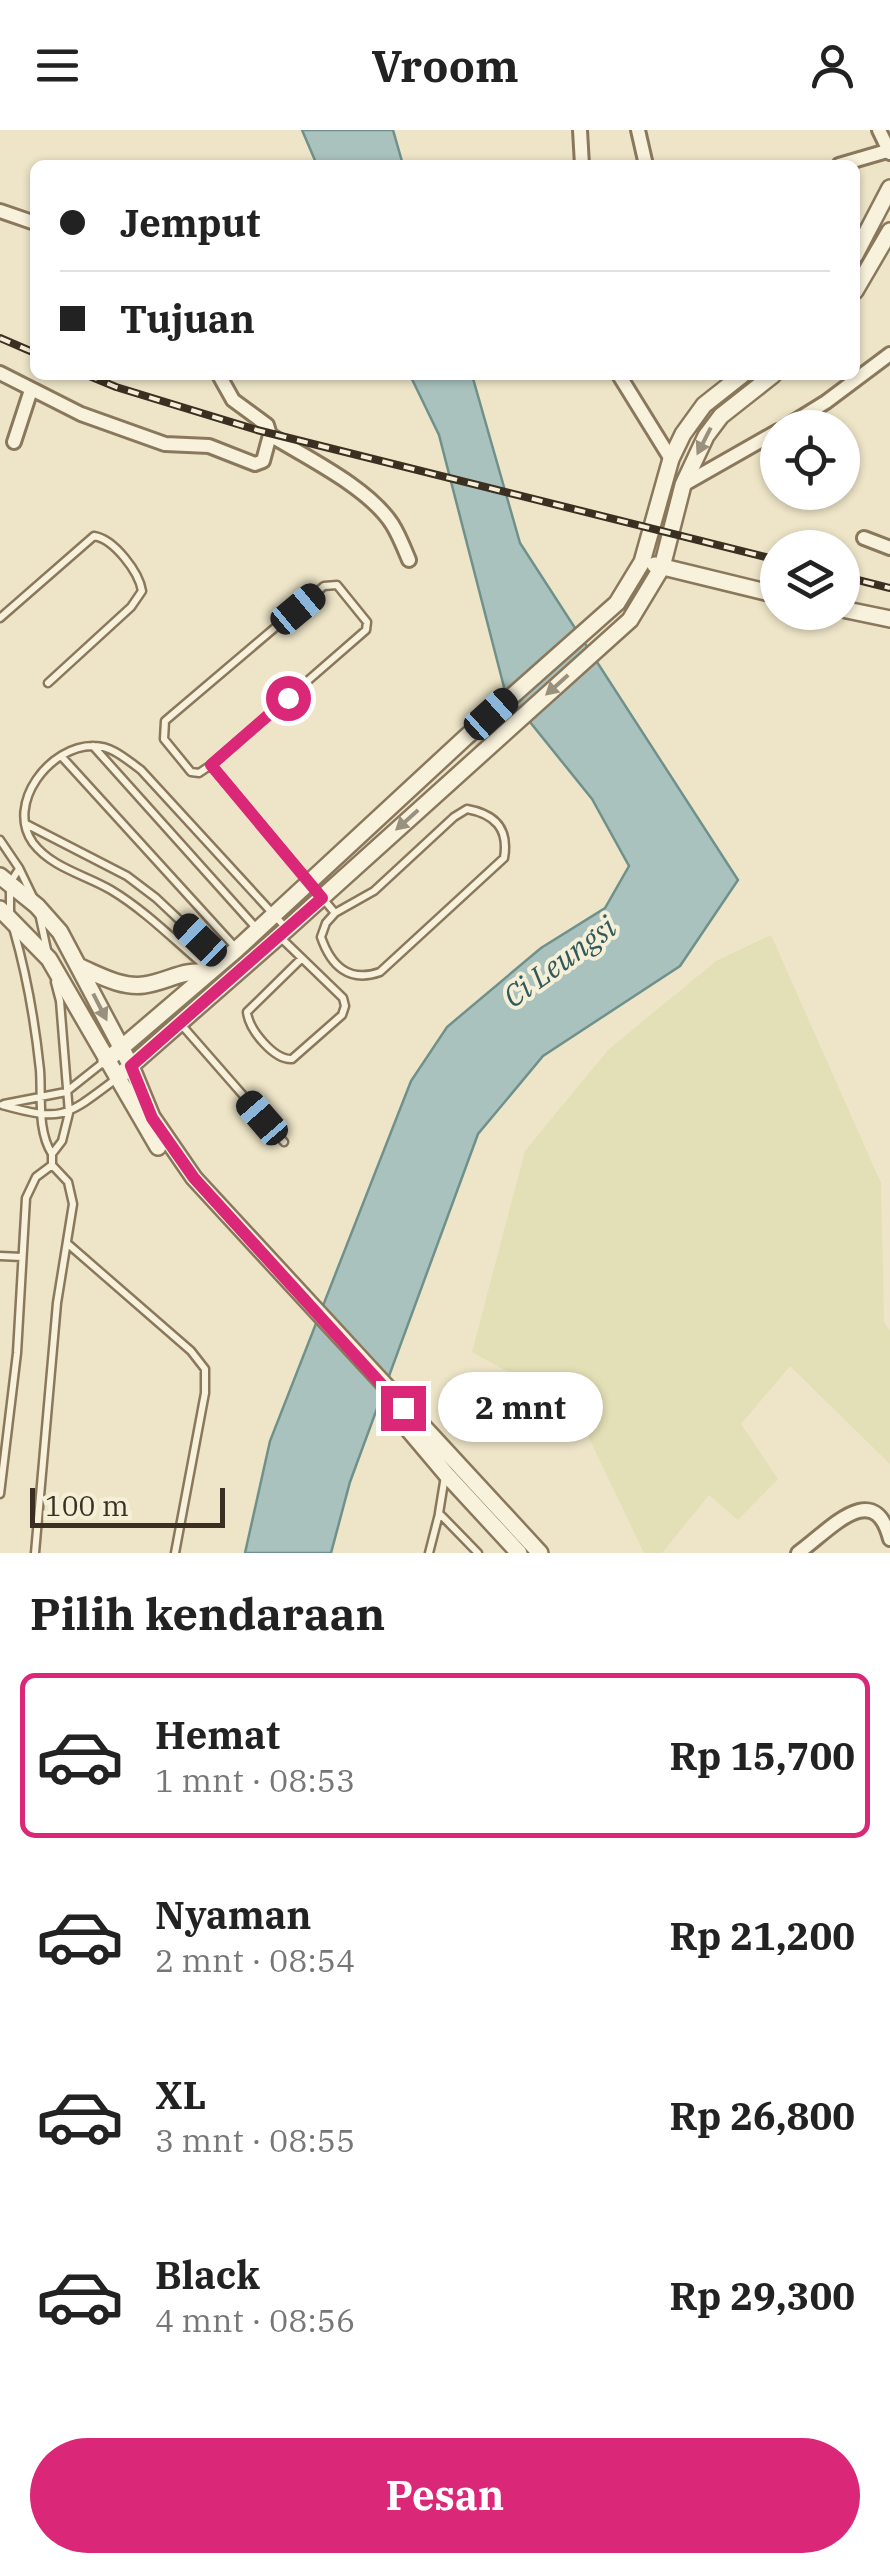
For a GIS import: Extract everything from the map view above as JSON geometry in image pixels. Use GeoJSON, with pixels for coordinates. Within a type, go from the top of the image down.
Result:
{"type":"FeatureCollection","features":[{"type":"Feature","properties":{"kind":"street"},"geometry":{"type":"LineString","coordinates":[[580,130],[582,160]]}},
{"type":"Feature","properties":{"kind":"street"},"geometry":{"type":"LineString","coordinates":[[638,130],[645,160]]}},
{"type":"Feature","properties":{"kind":"street"},"geometry":{"type":"LineString","coordinates":[[858,160],[888,152],[878,130]]}},
{"type":"Feature","properties":{"kind":"street"},"geometry":{"type":"LineString","coordinates":[[860,245],[890,188]]}},
{"type":"Feature","properties":{"kind":"street"},"geometry":{"type":"LineString","coordinates":[[0,210],[30,221]]}},
{"type":"Feature","properties":{"kind":"street"},"geometry":{"type":"LineString","coordinates":[[860,282],[890,231]]}},
{"type":"Feature","properties":{"kind":"street"},"geometry":{"type":"LineString","coordinates":[[860,376],[890,354]]}},
{"type":"Feature","properties":{"kind":"street"},"geometry":{"type":"LineString","coordinates":[[0,372],[81,414],[165,444],[209,446],[256,464],[262,461],[270,434],[267,425],[234,400],[222,380]]}},
{"type":"Feature","properties":{"kind":"street"},"geometry":{"type":"LineString","coordinates":[[622,380],[671,459]]}},
{"type":"Feature","properties":{"kind":"street"},"geometry":{"type":"LineString","coordinates":[[106,1061],[274,916],[466,736],[617,603],[642,562],[671,459],[697,414],[735,380]]}},
{"type":"Feature","properties":{"kind":"street"},"geometry":{"type":"LineString","coordinates":[[117,1078],[630,620],[662,567],[683,485],[706,436],[721,416],[768,380]]}},
{"type":"Feature","properties":{"kind":"street"},"geometry":{"type":"LineString","coordinates":[[813,410],[855,380]]}},
{"type":"Feature","properties":{"kind":"street"},"geometry":{"type":"LineString","coordinates":[[14,442],[32,390]]}},
{"type":"Feature","properties":{"kind":"street"},"geometry":{"type":"LineString","coordinates":[[270,434],[381,510],[393,525],[409,560]]}},
{"type":"Feature","properties":{"kind":"street"},"geometry":{"type":"LineString","coordinates":[[683,485],[760,442]]}},
{"type":"Feature","properties":{"kind":"street"},"geometry":{"type":"LineString","coordinates":[[864,538],[890,548]]}},
{"type":"Feature","properties":{"kind":"street"},"geometry":{"type":"LineString","coordinates":[[642,562],[760,590]]}},
{"type":"Feature","properties":{"kind":"street"},"geometry":{"type":"LineString","coordinates":[[860,613],[890,620]]}},
{"type":"Feature","properties":{"kind":"street"},"geometry":{"type":"LineString","coordinates":[[5,880],[38,906],[60,932],[131,1066],[152,1118],[178,1158],[399,1411],[539,1553]]}},
{"type":"Feature","properties":{"kind":"street"},"geometry":{"type":"LineString","coordinates":[[5,912],[49,959],[153,1141],[187,1184],[299,1298]]}},
{"type":"Feature","properties":{"kind":"street"},"geometry":{"type":"LineString","coordinates":[[80,967],[133,986],[214,969]]}},
{"type":"Feature","properties":{"kind":"street"},"geometry":{"type":"LineString","coordinates":[[399,1411],[446,1474],[519,1553]]}},
{"type":"Feature","properties":{"kind":"street"},"geometry":{"type":"LineString","coordinates":[[798,1553],[860,1509],[874,1509],[881,1515],[890,1539]]}},
{"type":"Feature","properties":{"kind":"lane"},"geometry":{"type":"LineString","coordinates":[[0,618],[94,536],[109,542],[139,578],[142,590],[132,607],[48,683]]}},
{"type":"Feature","properties":{"kind":"lane"},"geometry":{"type":"LineString","coordinates":[[337,585],[367,622],[366,630],[211,765],[199,774],[191,772],[164,739],[165,721],[324,586],[337,585]]}},
{"type":"Feature","properties":{"kind":"lane"},"geometry":{"type":"LineString","coordinates":[[92,746],[258,930]]}},
{"type":"Feature","properties":{"kind":"lane"},"geometry":{"type":"LineString","coordinates":[[214,969],[113,891],[44,855],[30,838],[24,824],[26,796],[41,775],[62,757],[92,746],[106,747],[141,770],[274,916],[302,958],[342,998],[345,1006],[337,1020],[286,1060],[278,1057],[248,1022],[246,1012],[302,958]]}},
{"type":"Feature","properties":{"kind":"lane"},"geometry":{"type":"LineString","coordinates":[[62,757],[237,949]]}},
{"type":"Feature","properties":{"kind":"lane"},"geometry":{"type":"LineString","coordinates":[[211,765],[335,914]]}},
{"type":"Feature","properties":{"kind":"lane"},"geometry":{"type":"LineString","coordinates":[[467,809],[485,812],[504,837],[504,858],[380,972],[365,978],[337,967],[321,937],[335,914],[374,891],[467,809]]}},
{"type":"Feature","properties":{"kind":"lane"},"geometry":{"type":"LineString","coordinates":[[24,824],[128,876],[156,898],[214,969]]}},
{"type":"Feature","properties":{"kind":"lane"},"geometry":{"type":"LineString","coordinates":[[0,840],[20,868],[38,906],[60,1001],[69,1113],[62,1141],[52,1154]]}},
{"type":"Feature","properties":{"kind":"lane"},"geometry":{"type":"LineString","coordinates":[[20,868],[5,880],[5,912],[27,977],[44,1140],[52,1154],[52,1166],[68,1182],[72,1197],[57,1304],[35,1553]]}},
{"type":"Feature","properties":{"kind":"lane"},"geometry":{"type":"LineString","coordinates":[[178,1022],[284,1142]]}},
{"type":"Feature","properties":{"kind":"lane"},"geometry":{"type":"LineString","coordinates":[[1,1105],[66,1092],[106,1061]]}},
{"type":"Feature","properties":{"kind":"lane"},"geometry":{"type":"LineString","coordinates":[[1,1105],[42,1116],[69,1113],[117,1078]]}},
{"type":"Feature","properties":{"kind":"lane"},"geometry":{"type":"LineString","coordinates":[[0,1494],[17,1353],[26,1198],[36,1176],[52,1166]]}},
{"type":"Feature","properties":{"kind":"lane"},"geometry":{"type":"LineString","coordinates":[[68,1244],[191,1352],[205,1369],[205,1393],[175,1553]]}},
{"type":"Feature","properties":{"kind":"lane"},"geometry":{"type":"LineString","coordinates":[[0,1256],[22,1258]]}},
{"type":"Feature","properties":{"kind":"lane"},"geometry":{"type":"LineString","coordinates":[[429,1553],[446,1474]]}},
{"type":"Feature","properties":{"kind":"lane"},"geometry":{"type":"LineString","coordinates":[[440,1513],[478,1553]]}},
{"type":"Feature","properties":{"kind":"shaded area"},"geometry":{"type":"Polygon","coordinates":[[[771,935],[881,1183],[884,1322],[890,1331],[890,1464],[790,1366],[741,1424],[778,1479],[738,1520],[709,1495],[662,1553],[644,1553],[575,1409],[472,1352],[525,1151],[608,1050],[716,961],[771,935]]]}},
{"type":"Feature","properties":{"kind":"water"},"geometry":{"type":"Polygon","coordinates":[[[302,130],[393,130],[402,160],[315,160],[302,130]]]}},
{"type":"Feature","properties":{"kind":"water","name":"Ci Leungsi"},"geometry":{"type":"Polygon","coordinates":[[[412,380],[473,380],[520,543],[738,880],[680,966],[543,1056],[478,1134],[350,1482],[331,1553],[245,1553],[270,1441],[411,1081],[447,1027],[541,948],[605,908],[629,866],[592,799],[505,691],[439,435],[412,380]]]}},
{"type":"Feature","properties":{"kind":"railway"},"geometry":{"type":"LineString","coordinates":[[0,338],[30,351]]}},
{"type":"Feature","properties":{"kind":"railway"},"geometry":{"type":"LineString","coordinates":[[99,380],[257,430],[760,556]]}},
{"type":"Feature","properties":{"kind":"railway"},"geometry":{"type":"LineString","coordinates":[[860,580],[890,588]]}},
{"type":"Feature","properties":{"kind":"route"},"geometry":{"type":"LineString","coordinates":[[288,698],[211,765],[322,898],[131,1066],[142,1099],[162,1136],[194,1178],[403,1408]]}}]}
